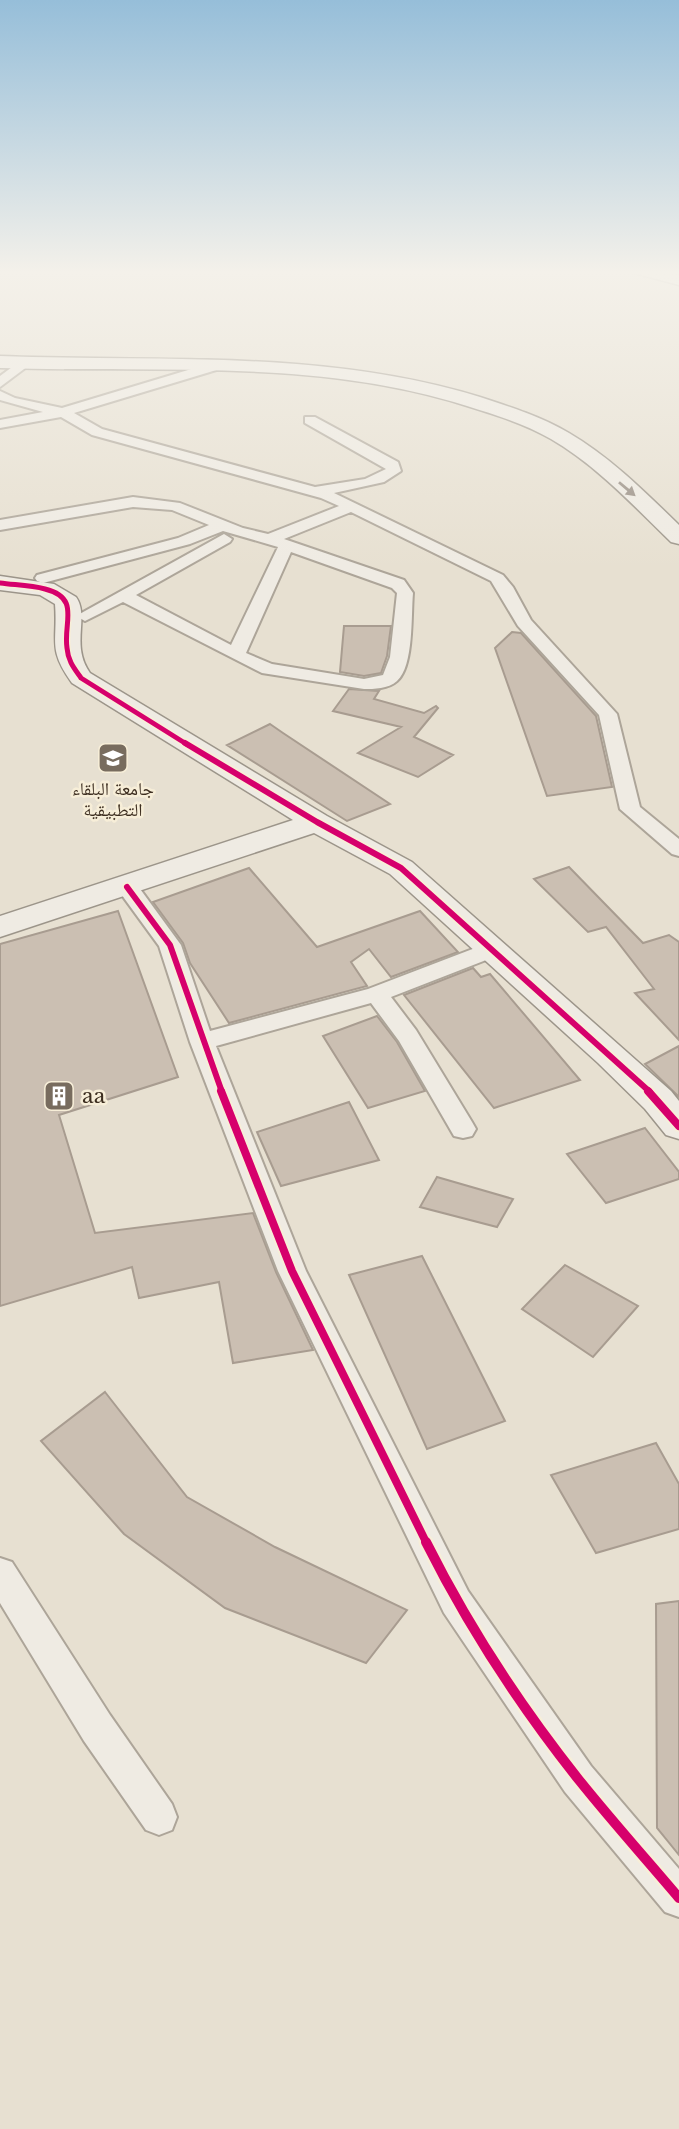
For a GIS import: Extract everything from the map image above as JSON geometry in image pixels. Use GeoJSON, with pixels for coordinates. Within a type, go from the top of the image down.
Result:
{"type":"FeatureCollection","features":[{"type":"Feature","properties":{"kind":"main road"},"geometry":{"type":"LineString","coordinates":[[316,369],[385,378],[485,404],[565,439],[591,458],[679,537]]}},
{"type":"Feature","properties":{"kind":"main road"},"geometry":{"type":"LineString","coordinates":[[372,369],[442,383],[515,405],[572,431],[600,448],[679,512]]}},
{"type":"Feature","properties":{"kind":"main road"},"geometry":{"type":"LineString","coordinates":[[0,583],[21,578],[58,579],[80,589],[87,609],[82,649],[94,685]]}},
{"type":"Feature","properties":{"kind":"main road"},"geometry":{"type":"LineString","coordinates":[[0,583],[46,589],[67,602],[66,646],[70,663],[81,678],[317,822],[401,868],[649,1091],[679,1126]]}},
{"type":"Feature","properties":{"kind":"main road"},"geometry":{"type":"LineString","coordinates":[[0,927],[317,822]]}},
{"type":"Feature","properties":{"kind":"street"},"geometry":{"type":"LineString","coordinates":[[0,383],[16,369]]}},
{"type":"Feature","properties":{"kind":"street"},"geometry":{"type":"LineString","coordinates":[[0,424],[63,412],[204,369]]}},
{"type":"Feature","properties":{"kind":"street"},"geometry":{"type":"LineString","coordinates":[[0,395],[11,401],[63,412],[97,432],[315,492],[482,570],[505,587],[524,622],[608,714],[630,809],[679,850]]}},
{"type":"Feature","properties":{"kind":"street"},"geometry":{"type":"LineString","coordinates":[[310,419],[393,465],[394,471],[376,480],[315,492]]}},
{"type":"Feature","properties":{"kind":"street"},"geometry":{"type":"LineString","coordinates":[[0,525],[133,502],[175,506],[230,528],[389,581],[403,588],[405,593],[395,671],[383,682],[365,684],[268,669],[123,595]]}},
{"type":"Feature","properties":{"kind":"street"},"geometry":{"type":"LineString","coordinates":[[269,539],[351,507]]}},
{"type":"Feature","properties":{"kind":"street"},"geometry":{"type":"LineString","coordinates":[[43,578],[230,528]]}},
{"type":"Feature","properties":{"kind":"street"},"geometry":{"type":"LineString","coordinates":[[85,617],[230,528]]}},
{"type":"Feature","properties":{"kind":"street"},"geometry":{"type":"LineString","coordinates":[[236,655],[261,596],[286,547]]}},
{"type":"Feature","properties":{"kind":"street"},"geometry":{"type":"LineString","coordinates":[[127,887],[170,945],[202,1041],[292,1271],[456,1602],[578,1779],[679,1898]]}},
{"type":"Feature","properties":{"kind":"street"},"geometry":{"type":"LineString","coordinates":[[202,1041],[376,994],[491,950]]}},
{"type":"Feature","properties":{"kind":"street"},"geometry":{"type":"LineString","coordinates":[[376,994],[408,1035],[463,1129]]}},
{"type":"Feature","properties":{"kind":"street"},"geometry":{"type":"LineString","coordinates":[[0,1573],[97,1728],[159,1817]]}},
{"type":"Feature","properties":{"kind":"building"},"geometry":{"type":"Polygon","coordinates":[[[344,626],[391,626],[387,656],[381,673],[364,676],[340,672],[344,626]]]}},
{"type":"Feature","properties":{"kind":"building"},"geometry":{"type":"Polygon","coordinates":[[[512,632],[521,633],[596,716],[612,787],[547,796],[495,648],[512,632]]]}},
{"type":"Feature","properties":{"kind":"building"},"geometry":{"type":"Polygon","coordinates":[[[349,689],[379,691],[374,699],[424,713],[436,706],[438,708],[414,737],[453,755],[418,777],[358,753],[401,727],[333,711],[349,689]]]}},
{"type":"Feature","properties":{"kind":"building"},"geometry":{"type":"Polygon","coordinates":[[[270,724],[390,804],[347,821],[227,745],[270,724]]]}},
{"type":"Feature","properties":{"kind":"building"},"geometry":{"type":"Polygon","coordinates":[[[569,867],[643,943],[669,935],[679,942],[679,1040],[635,993],[654,989],[606,927],[588,932],[534,879],[569,867]]]}},
{"type":"Feature","properties":{"kind":"building"},"geometry":{"type":"Polygon","coordinates":[[[249,868],[317,947],[420,911],[458,952],[391,977],[369,949],[351,962],[367,986],[229,1023],[190,963],[183,943],[153,902],[249,868]]]}},
{"type":"Feature","properties":{"kind":"building","name":"aa"},"geometry":{"type":"Polygon","coordinates":[[[118,911],[178,1077],[59,1115],[95,1233],[253,1213],[276,1272],[313,1350],[233,1363],[219,1282],[139,1298],[132,1267],[0,1306],[0,944],[118,911]]]}},
{"type":"Feature","properties":{"kind":"building"},"geometry":{"type":"Polygon","coordinates":[[[473,968],[481,977],[490,974],[580,1080],[494,1108],[404,995],[473,968]]]}},
{"type":"Feature","properties":{"kind":"building"},"geometry":{"type":"Polygon","coordinates":[[[377,1016],[397,1042],[425,1091],[368,1108],[323,1036],[377,1016]]]}},
{"type":"Feature","properties":{"kind":"building"},"geometry":{"type":"Polygon","coordinates":[[[679,1046],[679,1097],[645,1064],[679,1046]]]}},
{"type":"Feature","properties":{"kind":"building"},"geometry":{"type":"Polygon","coordinates":[[[349,1102],[379,1160],[281,1186],[257,1132],[349,1102]]]}},
{"type":"Feature","properties":{"kind":"building"},"geometry":{"type":"Polygon","coordinates":[[[645,1128],[679,1172],[679,1179],[606,1203],[567,1154],[645,1128]]]}},
{"type":"Feature","properties":{"kind":"building"},"geometry":{"type":"Polygon","coordinates":[[[437,1177],[513,1199],[497,1227],[420,1207],[437,1177]]]}},
{"type":"Feature","properties":{"kind":"building"},"geometry":{"type":"Polygon","coordinates":[[[422,1256],[505,1421],[427,1449],[349,1275],[422,1256]]]}},
{"type":"Feature","properties":{"kind":"building"},"geometry":{"type":"Polygon","coordinates":[[[565,1265],[638,1306],[593,1357],[522,1309],[565,1265]]]}},
{"type":"Feature","properties":{"kind":"building"},"geometry":{"type":"Polygon","coordinates":[[[105,1392],[187,1497],[275,1547],[407,1610],[366,1663],[225,1608],[124,1534],[41,1441],[105,1392]]]}},
{"type":"Feature","properties":{"kind":"building"},"geometry":{"type":"Polygon","coordinates":[[[656,1443],[679,1484],[679,1529],[596,1553],[551,1475],[656,1443]]]}},
{"type":"Feature","properties":{"kind":"building"},"geometry":{"type":"Polygon","coordinates":[[[679,1601],[679,1855],[657,1828],[656,1604],[679,1601]]]}},
{"type":"Feature","properties":{"kind":"cycle path"},"geometry":{"type":"LineString","coordinates":[[0,583],[46,589],[67,602],[66,646],[70,663],[81,678],[317,822],[401,868],[610,1055],[658,1100],[679,1126]]}},
{"type":"Feature","properties":{"kind":"cycle path"},"geometry":{"type":"LineString","coordinates":[[127,887],[170,945],[202,1042],[292,1271],[456,1602],[578,1779],[679,1898]]}},
{"type":"Feature","properties":{"kind":"place","name":"جامعة البلقاء التطبيقية"},"geometry":{"type":"Point","coordinates":[113,758]}},
{"type":"Feature","properties":{"kind":"place","name":"aa"},"geometry":{"type":"Point","coordinates":[59,1096]}}]}
